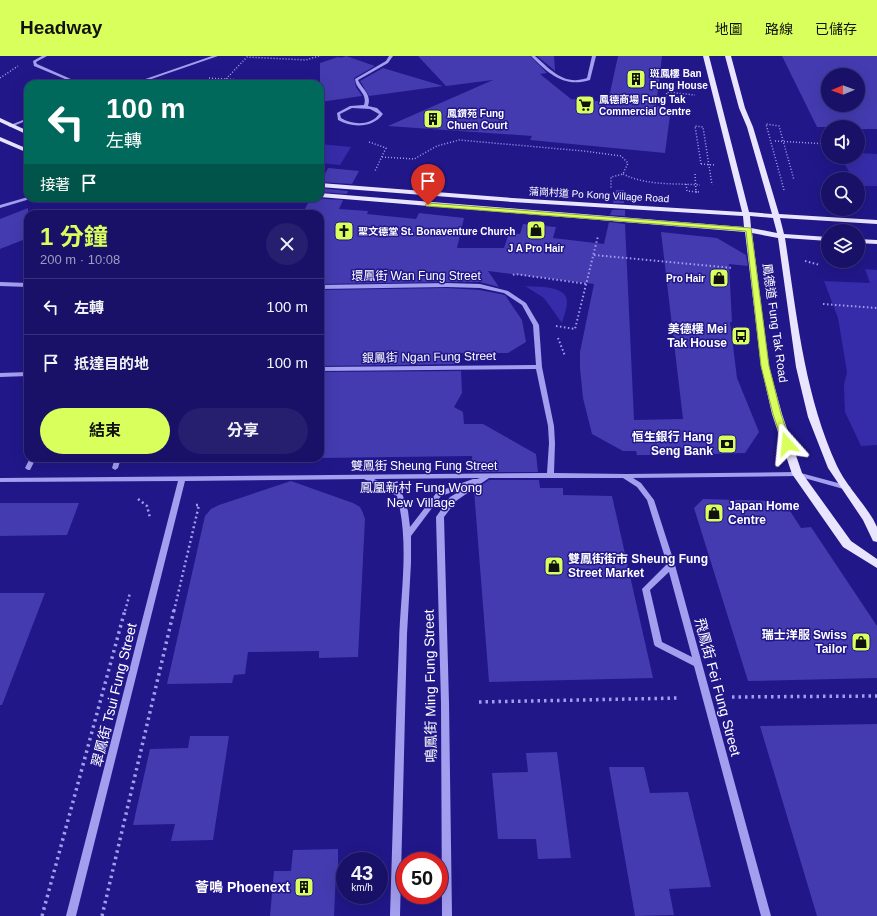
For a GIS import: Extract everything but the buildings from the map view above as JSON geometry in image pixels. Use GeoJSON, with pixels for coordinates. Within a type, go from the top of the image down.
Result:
{"type":"FeatureCollection","features":[{"type":"Feature","properties":{"kind":"main road","name":"鳳德道 Fung Tak Road"},"geometry":{"type":"LineString","coordinates":[[706,56],[746,214],[765,366],[777,414],[797,474],[847,544],[877,564]]}},
{"type":"Feature","properties":{"kind":"main road","name":"鳳德道 Fung Tak Road"},"geometry":{"type":"LineString","coordinates":[[728,56],[742,108],[750,127],[781,236],[800,367],[813,417],[833,468],[868,519],[877,538]]}},
{"type":"Feature","properties":{"kind":"main road"},"geometry":{"type":"LineString","coordinates":[[0,120],[24,131]]}},
{"type":"Feature","properties":{"kind":"main road"},"geometry":{"type":"LineString","coordinates":[[0,139],[24,149]]}},
{"type":"Feature","properties":{"kind":"main road","name":"蒲崗村道 Po Kong Village Road"},"geometry":{"type":"LineString","coordinates":[[324,185],[512,200],[874,222]]}},
{"type":"Feature","properties":{"kind":"main road","name":"蒲崗村道 Po Kong Village Road"},"geometry":{"type":"LineString","coordinates":[[324,195],[749,230],[781,236],[821,239]]}},
{"type":"Feature","properties":{"kind":"main road"},"geometry":{"type":"LineString","coordinates":[[865,241],[877,242]]}},
{"type":"Feature","properties":{"kind":"street"},"geometry":{"type":"LineString","coordinates":[[45,56],[34,62],[35,65],[71,80]]}},
{"type":"Feature","properties":{"kind":"street"},"geometry":{"type":"LineString","coordinates":[[144,80],[216,56]]}},
{"type":"Feature","properties":{"kind":"street"},"geometry":{"type":"LineString","coordinates":[[365,107],[368,101],[367,96],[356,80],[387,62],[391,56]]}},
{"type":"Feature","properties":{"kind":"street"},"geometry":{"type":"LineString","coordinates":[[533,56],[559,78],[570,82],[577,82],[589,79],[594,56]]}},
{"type":"Feature","properties":{"kind":"street"},"geometry":{"type":"LineString","coordinates":[[365,107],[379,112],[380,117],[372,122],[359,124],[342,121],[337,116],[345,109],[365,107]]}},
{"type":"Feature","properties":{"kind":"street"},"geometry":{"type":"LineString","coordinates":[[10,126],[24,121]]}},
{"type":"Feature","properties":{"kind":"street"},"geometry":{"type":"LineString","coordinates":[[0,207],[24,199]]}},
{"type":"Feature","properties":{"kind":"street"},"geometry":{"type":"LineString","coordinates":[[0,284],[24,285]]}},
{"type":"Feature","properties":{"kind":"street","name":"環鳳街 Wan Fung Street"},"geometry":{"type":"LineString","coordinates":[[324,287],[480,286],[506,292],[524,304],[536,325],[539,367],[551,426],[552,443],[550,476]]}},
{"type":"Feature","properties":{"kind":"street","name":"銀鳳街 Ngan Fung Street"},"geometry":{"type":"LineString","coordinates":[[324,369],[539,367]]}},
{"type":"Feature","properties":{"kind":"street"},"geometry":{"type":"LineString","coordinates":[[0,375],[24,374]]}},
{"type":"Feature","properties":{"kind":"street"},"geometry":{"type":"LineString","coordinates":[[28,468],[31,462]]}},
{"type":"Feature","properties":{"kind":"street"},"geometry":{"type":"LineString","coordinates":[[115,468],[117,462]]}},
{"type":"Feature","properties":{"kind":"street","name":"雙鳳街 Sheung Fung Street"},"geometry":{"type":"LineString","coordinates":[[0,480],[797,474],[847,488]]}},
{"type":"Feature","properties":{"kind":"street","name":"飛鳳街 Fei Fung Street"},"geometry":{"type":"LineString","coordinates":[[626,476],[639,485],[650,500],[671,565],[766,916]]}},
{"type":"Feature","properties":{"kind":"street","name":"鳴鳳街 Ming Fung Street"},"geometry":{"type":"LineString","coordinates":[[365,477],[400,495],[404,508],[407,536],[395,916]]}},
{"type":"Feature","properties":{"kind":"street"},"geometry":{"type":"LineString","coordinates":[[407,536],[439,494],[486,477]]}},
{"type":"Feature","properties":{"kind":"street","name":"鳴鳳街 Ming Fung Street"},"geometry":{"type":"LineString","coordinates":[[447,916],[445,703],[440,517],[453,499],[486,477]]}},
{"type":"Feature","properties":{"kind":"street","name":"翠鳳街 Tsui Fung Street"},"geometry":{"type":"LineString","coordinates":[[71,916],[182,479]]}},
{"type":"Feature","properties":{"kind":"street"},"geometry":{"type":"LineString","coordinates":[[671,565],[646,589],[658,644],[698,664]]}},
{"type":"Feature","properties":{"kind":"path"},"geometry":{"type":"LineString","coordinates":[[241,80],[225,79],[247,57],[306,60],[319,56]]}},
{"type":"Feature","properties":{"kind":"path"},"geometry":{"type":"LineString","coordinates":[[664,109],[667,92],[695,95]]}},
{"type":"Feature","properties":{"kind":"path"},"geometry":{"type":"LineString","coordinates":[[784,190],[766,124],[779,126],[794,180]]}},
{"type":"Feature","properties":{"kind":"path"},"geometry":{"type":"LineString","coordinates":[[712,185],[703,126],[695,126],[701,164],[715,165]]}},
{"type":"Feature","properties":{"kind":"path"},"geometry":{"type":"LineString","coordinates":[[365,140],[386,148],[374,173]]}},
{"type":"Feature","properties":{"kind":"path"},"geometry":{"type":"LineString","coordinates":[[382,157],[414,159],[438,146],[459,140],[584,151],[620,156],[628,163],[623,174]]}},
{"type":"Feature","properties":{"kind":"path"},"geometry":{"type":"LineString","coordinates":[[764,140],[821,144]]}},
{"type":"Feature","properties":{"kind":"path"},"geometry":{"type":"LineString","coordinates":[[611,186],[611,177],[623,174],[631,179],[700,185]]}},
{"type":"Feature","properties":{"kind":"path"},"geometry":{"type":"LineString","coordinates":[[686,184],[686,192],[701,193],[696,192],[695,174]]}},
{"type":"Feature","properties":{"kind":"path"},"geometry":{"type":"LineString","coordinates":[[553,326],[575,329],[599,232]]}},
{"type":"Feature","properties":{"kind":"path"},"geometry":{"type":"LineString","coordinates":[[594,255],[753,270]]}},
{"type":"Feature","properties":{"kind":"path"},"geometry":{"type":"LineString","coordinates":[[510,276],[515,274],[587,284]]}},
{"type":"Feature","properties":{"kind":"path"},"geometry":{"type":"LineString","coordinates":[[823,304],[877,308]]}},
{"type":"Feature","properties":{"kind":"path"},"geometry":{"type":"LineString","coordinates":[[102,916],[199,505]]}},
{"type":"Feature","properties":{"kind":"path"},"geometry":{"type":"LineString","coordinates":[[148,506],[150,519]]}},
{"type":"Feature","properties":{"kind":"path"},"geometry":{"type":"LineString","coordinates":[[42,916],[132,588]]}},
{"type":"Feature","properties":{"kind":"path"},"geometry":{"type":"LineString","coordinates":[[732,697],[877,696]]}},
{"type":"Feature","properties":{"kind":"path"},"geometry":{"type":"LineString","coordinates":[[479,702],[680,698]]}},
{"type":"Feature","properties":{"kind":"shaded area"},"geometry":{"type":"Polygon","coordinates":[[[324,144],[351,147],[340,165],[324,163],[324,144]]]}},
{"type":"Feature","properties":{"kind":"shaded area"},"geometry":{"type":"Polygon","coordinates":[[[865,153],[877,154],[877,186],[865,186],[865,172],[849,172],[845,164],[865,164],[865,153]]]}},
{"type":"Feature","properties":{"kind":"shaded area"},"geometry":{"type":"Polygon","coordinates":[[[865,269],[877,270],[877,445],[861,446],[845,412],[844,385],[847,372],[838,318],[824,281],[870,283],[865,269]]]}},
{"type":"Feature","properties":{"kind":"shaded area"},"geometry":{"type":"Polygon","coordinates":[[[525,286],[550,288],[562,292],[565,296],[567,304],[562,323],[544,298],[525,286]]]}},
{"type":"Feature","properties":{"kind":"place","name":"斑鳳樓 Ban Fung House"},"geometry":{"type":"Point","coordinates":[636,79]}},
{"type":"Feature","properties":{"kind":"place","name":"鳳德商場 Fung Tak Commercial Centre"},"geometry":{"type":"Point","coordinates":[585,105]}},
{"type":"Feature","properties":{"kind":"place","name":"鳳鑽苑 Fung Chuen Court"},"geometry":{"type":"Point","coordinates":[433,119]}},
{"type":"Feature","properties":{"kind":"place","name":"J A Pro Hair"},"geometry":{"type":"Point","coordinates":[536,230]}},
{"type":"Feature","properties":{"kind":"place","name":"聖文德堂 St. Bonaventure Church"},"geometry":{"type":"Point","coordinates":[344,231]}},
{"type":"Feature","properties":{"kind":"place","name":"Pro Hair"},"geometry":{"type":"Point","coordinates":[719,278]}},
{"type":"Feature","properties":{"kind":"place","name":"美德樓 Mei Tak House"},"geometry":{"type":"Point","coordinates":[741,336]}},
{"type":"Feature","properties":{"kind":"place","name":"恒生銀行 Hang Seng Bank"},"geometry":{"type":"Point","coordinates":[727,444]}},
{"type":"Feature","properties":{"kind":"place","name":"Japan Home Centre"},"geometry":{"type":"Point","coordinates":[714,513]}},
{"type":"Feature","properties":{"kind":"place","name":"雙鳳街街市 Sheung Fung Street Market"},"geometry":{"type":"Point","coordinates":[554,566]}},
{"type":"Feature","properties":{"kind":"place","name":"瑞士洋服 Swiss Tailor"},"geometry":{"type":"Point","coordinates":[861,642]}},
{"type":"Feature","properties":{"kind":"place","name":"薈鳴 Phoenext"},"geometry":{"type":"Point","coordinates":[304,887]}},
{"type":"Feature","properties":{"kind":"district","name":"鳳凰新村 Fung Wong New Village"},"geometry":{"type":"Point","coordinates":[421,494]}},
{"type":"Feature","properties":{"kind":"route"},"geometry":{"type":"LineString","coordinates":[[428,205],[749,230],[765,366],[777,414],[787,444]]}}]}
